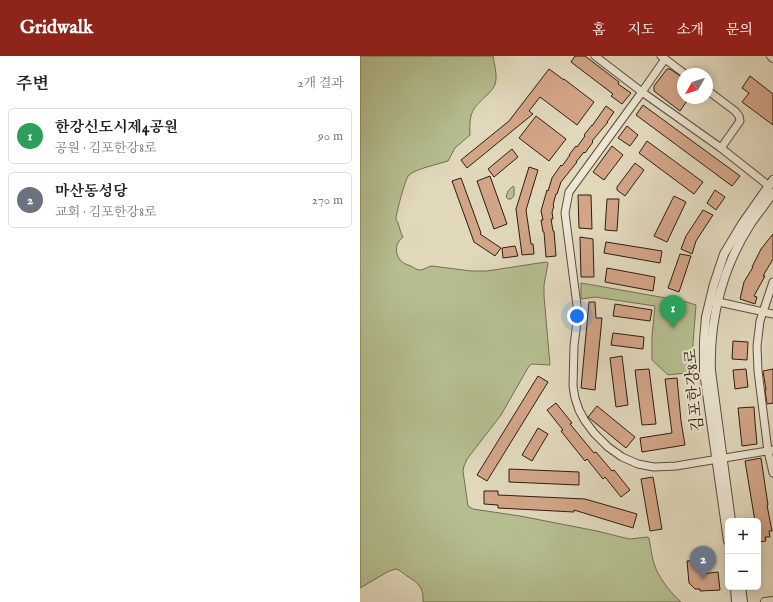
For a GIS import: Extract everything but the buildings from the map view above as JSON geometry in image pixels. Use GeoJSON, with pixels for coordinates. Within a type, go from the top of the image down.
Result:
{"type":"FeatureCollection","features":[{"type":"Feature","properties":{"kind":"street"},"geometry":{"type":"LineString","coordinates":[[595,56],[642,92],[771,183]]}},
{"type":"Feature","properties":{"kind":"street"},"geometry":{"type":"LineString","coordinates":[[677,68],[663,58],[642,92],[570,192],[565,213],[578,312],[574,354],[573,386],[575,398],[579,410],[594,433],[608,447],[622,457],[638,464],[654,467],[676,466],[771,450]]}},
{"type":"Feature","properties":{"kind":"street"},"geometry":{"type":"LineString","coordinates":[[713,94],[735,111],[739,116],[740,121],[721,148]]}},
{"type":"Feature","properties":{"kind":"street","name":"김포한강8로"},"geometry":{"type":"LineString","coordinates":[[714,301],[714,284],[724,254],[742,224],[771,183]]}},
{"type":"Feature","properties":{"kind":"street","name":"김포한강8로"},"geometry":{"type":"LineString","coordinates":[[731,518],[704,372],[706,318],[722,287],[738,248],[751,224],[773,193]]}},
{"type":"Feature","properties":{"kind":"street"},"geometry":{"type":"LineString","coordinates":[[773,282],[762,311],[757,346],[758,371],[771,450],[773,473]]}},
{"type":"Feature","properties":{"kind":"street"},"geometry":{"type":"LineString","coordinates":[[714,301],[773,314]]}},
{"type":"Feature","properties":{"kind":"street","name":"김포한강8로"},"geometry":{"type":"LineString","coordinates":[[720,458],[726,518]]}},
{"type":"Feature","properties":{"kind":"street"},"geometry":{"type":"LineString","coordinates":[[734,590],[736,602]]}},
{"type":"Feature","properties":{"kind":"street"},"geometry":{"type":"LineString","coordinates":[[741,590],[743,602]]}},
{"type":"Feature","properties":{"kind":"street"},"geometry":{"type":"LineString","coordinates":[[765,602],[773,601]]}},
{"type":"Feature","properties":{"kind":"green space"},"geometry":{"type":"Polygon","coordinates":[[[360,56],[493,56],[496,81],[494,87],[478,104],[471,116],[470,135],[455,148],[448,161],[416,171],[409,175],[405,182],[396,218],[403,237],[397,244],[396,251],[400,260],[405,264],[420,270],[432,266],[471,271],[487,271],[548,263],[544,285],[544,296],[550,365],[532,364],[529,366],[501,415],[467,459],[463,471],[468,506],[473,509],[520,516],[630,539],[647,537],[649,538],[658,574],[667,587],[681,602],[423,602],[420,586],[396,569],[389,571],[360,588],[360,56]]]}},
{"type":"Feature","properties":{"kind":"green space"},"geometry":{"type":"Polygon","coordinates":[[[513,186],[514,196],[511,199],[508,199],[506,197],[508,191],[513,186]]]}},
{"type":"Feature","properties":{"kind":"green space"},"geometry":{"type":"Polygon","coordinates":[[[581,283],[683,301],[696,305],[693,343],[693,372],[668,375],[652,360],[652,336],[655,306],[595,297],[581,299],[581,283]]]}},
{"type":"Feature","properties":{"kind":"place","name":"한강신도시제4공원"},"geometry":{"type":"Point","coordinates":[673,328]}},
{"type":"Feature","properties":{"kind":"place","name":"마산동성당"},"geometry":{"type":"Point","coordinates":[703,579]}}]}
